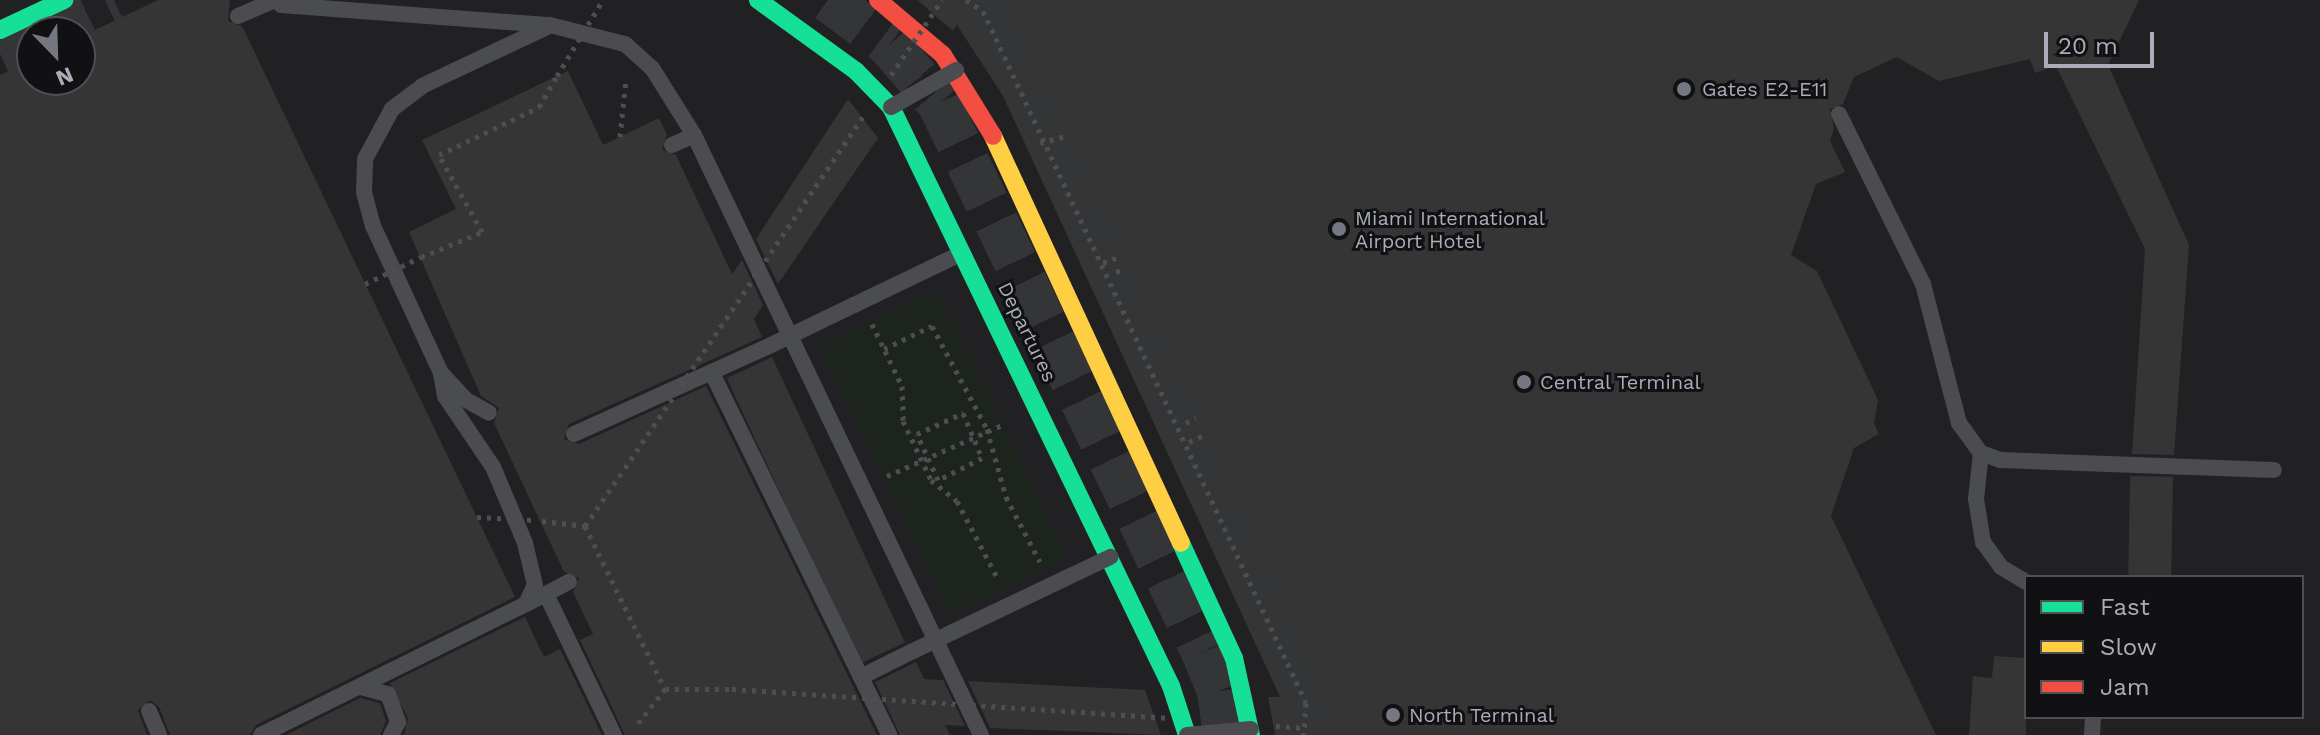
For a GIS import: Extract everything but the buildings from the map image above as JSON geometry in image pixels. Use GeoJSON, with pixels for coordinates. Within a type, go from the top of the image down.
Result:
{"type":"FeatureCollection","features":[{"type":"Feature","properties":{"kind":"main road"},"geometry":{"type":"LineString","coordinates":[[0,30],[64,0]]}},
{"type":"Feature","properties":{"kind":"main road","name":"Departures"},"geometry":{"type":"LineString","coordinates":[[758,0],[856,71],[891,107],[1171,686],[1184,730]]}},
{"type":"Feature","properties":{"kind":"main road"},"geometry":{"type":"LineString","coordinates":[[878,0],[956,70],[980,107],[1206,594],[1242,682],[1251,732]]}},
{"type":"Feature","properties":{"kind":"lane"},"geometry":{"type":"LineString","coordinates":[[238,16],[278,2],[550,25],[625,44],[668,88],[694,135],[981,735]]}},
{"type":"Feature","properties":{"kind":"lane"},"geometry":{"type":"LineString","coordinates":[[526,604],[535,585],[525,543],[493,467],[445,396],[441,373],[373,226],[364,192],[365,159],[392,109],[422,86],[550,25]]}},
{"type":"Feature","properties":{"kind":"lane"},"geometry":{"type":"LineString","coordinates":[[891,107],[956,70]]}},
{"type":"Feature","properties":{"kind":"lane"},"geometry":{"type":"LineString","coordinates":[[1839,114],[1923,284],[1959,423],[1981,453],[2000,460],[2274,470]]}},
{"type":"Feature","properties":{"kind":"lane"},"geometry":{"type":"LineString","coordinates":[[672,145],[694,135]]}},
{"type":"Feature","properties":{"kind":"lane"},"geometry":{"type":"LineString","coordinates":[[574,434],[712,373],[963,252]]}},
{"type":"Feature","properties":{"kind":"lane"},"geometry":{"type":"LineString","coordinates":[[441,373],[466,400],[489,413]]}},
{"type":"Feature","properties":{"kind":"lane"},"geometry":{"type":"LineString","coordinates":[[712,373],[889,735]]}},
{"type":"Feature","properties":{"kind":"lane"},"geometry":{"type":"LineString","coordinates":[[1981,453],[1976,499],[1983,542],[1994,560],[2024,581]]}},
{"type":"Feature","properties":{"kind":"lane"},"geometry":{"type":"LineString","coordinates":[[861,677],[1110,557]]}},
{"type":"Feature","properties":{"kind":"lane"},"geometry":{"type":"LineString","coordinates":[[261,735],[569,582]]}},
{"type":"Feature","properties":{"kind":"lane"},"geometry":{"type":"LineString","coordinates":[[546,594],[614,735]]}},
{"type":"Feature","properties":{"kind":"lane"},"geometry":{"type":"LineString","coordinates":[[361,687],[388,694],[398,722],[391,735]]}},
{"type":"Feature","properties":{"kind":"lane"},"geometry":{"type":"LineString","coordinates":[[149,711],[159,735]]}},
{"type":"Feature","properties":{"kind":"lane"},"geometry":{"type":"LineString","coordinates":[[1184,730],[1251,732]]}},
{"type":"Feature","properties":{"kind":"path"},"geometry":{"type":"LineString","coordinates":[[365,284],[482,232],[439,155],[539,107],[603,0]]}},
{"type":"Feature","properties":{"kind":"path"},"geometry":{"type":"LineString","coordinates":[[889,78],[942,0]]}},
{"type":"Feature","properties":{"kind":"path"},"geometry":{"type":"LineString","coordinates":[[966,0],[983,11],[1306,703],[1304,732],[1273,726]]}},
{"type":"Feature","properties":{"kind":"path"},"geometry":{"type":"LineString","coordinates":[[620,137],[626,74]]}},
{"type":"Feature","properties":{"kind":"path"},"geometry":{"type":"LineString","coordinates":[[585,526],[872,104]]}},
{"type":"Feature","properties":{"kind":"path"},"geometry":{"type":"LineString","coordinates":[[1027,146],[1063,137]]}},
{"type":"Feature","properties":{"kind":"path"},"geometry":{"type":"LineString","coordinates":[[1103,263],[1119,257]]}},
{"type":"Feature","properties":{"kind":"path"},"geometry":{"type":"LineString","coordinates":[[1116,272],[1125,269]]}},
{"type":"Feature","properties":{"kind":"path"},"geometry":{"type":"LineString","coordinates":[[858,303],[902,386],[903,421],[931,480],[957,501],[1010,604]]}},
{"type":"Feature","properties":{"kind":"path"},"geometry":{"type":"LineString","coordinates":[[884,349],[932,326],[987,429],[1006,497],[1051,585]]}},
{"type":"Feature","properties":{"kind":"path"},"geometry":{"type":"LineString","coordinates":[[963,413],[982,458],[938,480],[927,457],[917,434],[963,413]]}},
{"type":"Feature","properties":{"kind":"path"},"geometry":{"type":"LineString","coordinates":[[1186,423],[1196,418]]}},
{"type":"Feature","properties":{"kind":"path"},"geometry":{"type":"LineString","coordinates":[[882,478],[1005,423]]}},
{"type":"Feature","properties":{"kind":"path"},"geometry":{"type":"LineString","coordinates":[[1189,442],[1204,435]]}},
{"type":"Feature","properties":{"kind":"path"},"geometry":{"type":"LineString","coordinates":[[477,517],[585,526]]}},
{"type":"Feature","properties":{"kind":"path"},"geometry":{"type":"LineString","coordinates":[[585,526],[665,689]]}},
{"type":"Feature","properties":{"kind":"path"},"geometry":{"type":"LineString","coordinates":[[665,689],[732,689],[1184,730]]}},
{"type":"Feature","properties":{"kind":"path"},"geometry":{"type":"LineString","coordinates":[[633,729],[665,689]]}},
{"type":"Feature","properties":{"kind":"shaded area"},"geometry":{"type":"Polygon","coordinates":[[[0,0],[2320,0],[2320,735],[0,735],[0,0]]]}},
{"type":"Feature","properties":{"kind":"shaded area"},"geometry":{"type":"Polygon","coordinates":[[[938,290],[1069,558],[951,615],[820,347],[938,290]]]}},
{"type":"Feature","properties":{"kind":"tunnel"},"geometry":{"type":"LineString","coordinates":[[80,16],[114,0]]}},
{"type":"Feature","properties":{"kind":"tunnel"},"geometry":{"type":"LineString","coordinates":[[828,0],[889,45],[939,103],[1203,652],[1219,691],[1225,735]]}},
{"type":"Feature","properties":{"kind":"tunnel"},"geometry":{"type":"LineString","coordinates":[[982,0],[1003,27],[1296,668],[1308,697],[1308,735]]}},
{"type":"Feature","properties":{"kind":"tunnel"},"geometry":{"type":"LineString","coordinates":[[0,54],[16,46]]}},
{"type":"Feature","properties":{"kind":"traffic: fast"},"geometry":{"type":"LineString","coordinates":[[0,30],[64,0]]}},
{"type":"Feature","properties":{"kind":"traffic: fast"},"geometry":{"type":"LineString","coordinates":[[758,0],[856,71],[891,107],[1171,686],[1187,735]]}},
{"type":"Feature","properties":{"kind":"traffic: fast"},"geometry":{"type":"LineString","coordinates":[[1181,543],[1234,658],[1251,735]]}},
{"type":"Feature","properties":{"kind":"traffic: slow"},"geometry":{"type":"LineString","coordinates":[[993,136],[1181,543]]}},
{"type":"Feature","properties":{"kind":"traffic: jam"},"geometry":{"type":"LineString","coordinates":[[878,0],[943,55],[993,136]]}},
{"type":"Feature","properties":{"kind":"place","name":"Gates E2-E11"},"geometry":{"type":"Point","coordinates":[1684,89]}},
{"type":"Feature","properties":{"kind":"place","name":"Miami International Airport Hotel"},"geometry":{"type":"Point","coordinates":[1339,229]}},
{"type":"Feature","properties":{"kind":"place","name":"Central Terminal"},"geometry":{"type":"Point","coordinates":[1524,382]}},
{"type":"Feature","properties":{"kind":"place","name":"North Terminal"},"geometry":{"type":"Point","coordinates":[1393,715]}}]}
